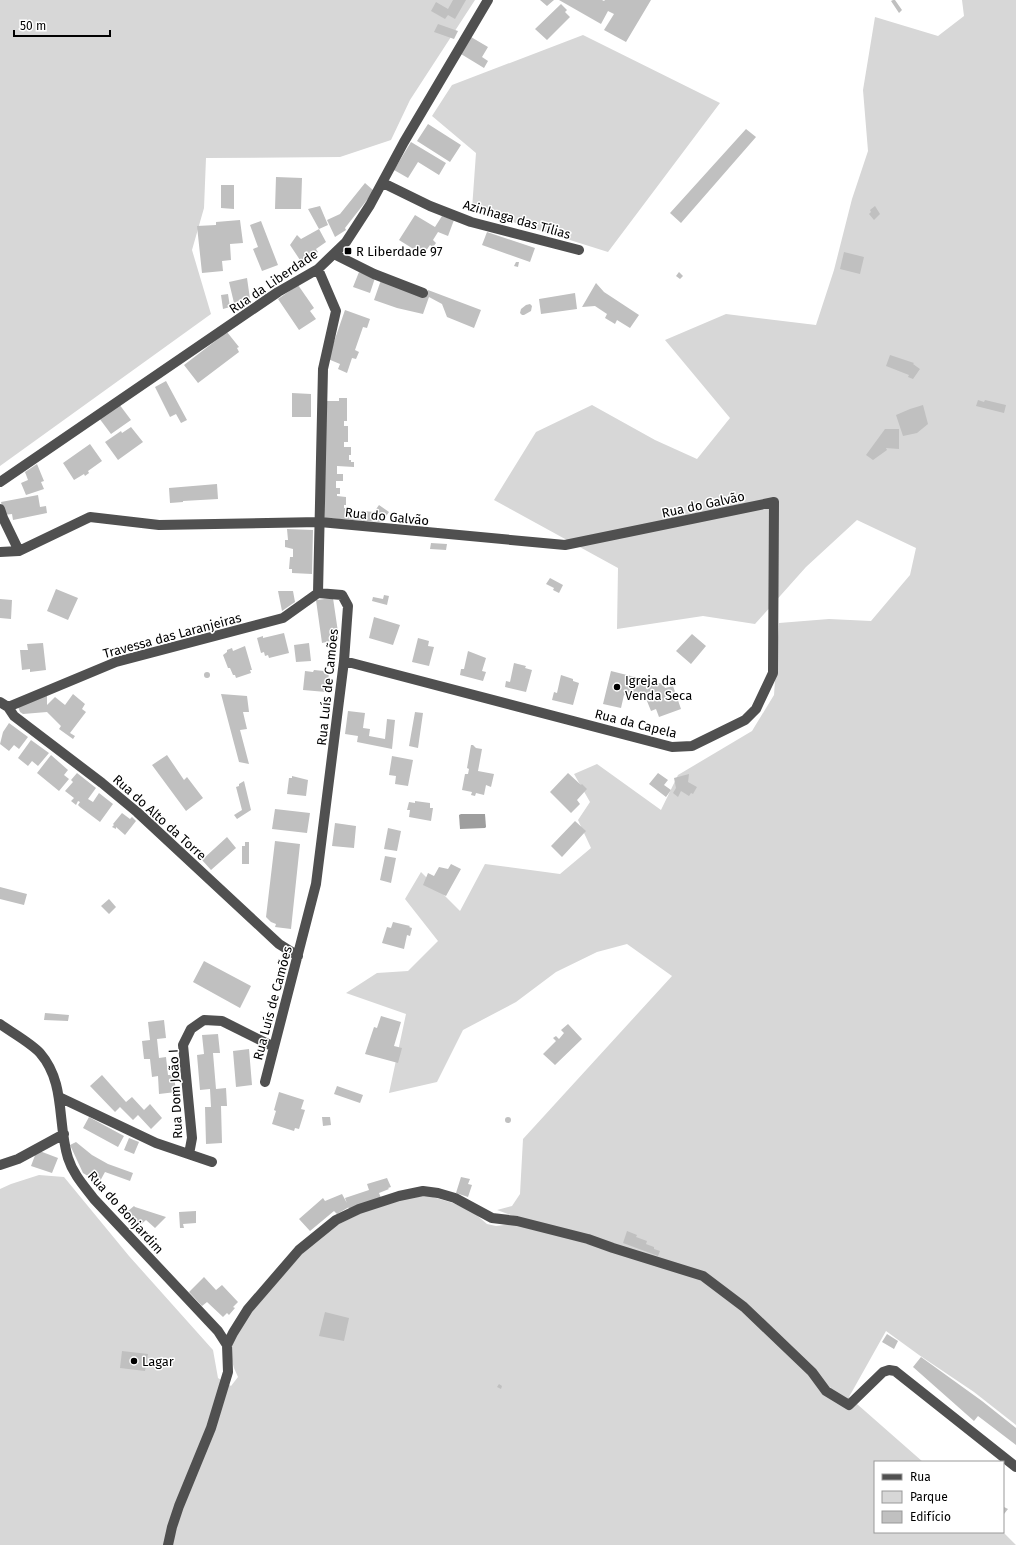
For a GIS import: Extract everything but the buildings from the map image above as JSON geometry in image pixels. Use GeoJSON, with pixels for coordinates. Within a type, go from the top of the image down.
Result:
{"type":"FeatureCollection","features":[{"type":"Feature","properties":{"kind":"street","name":"Rua da Liberdade"},"geometry":{"type":"LineString","coordinates":[[0,482],[278,292],[318,269],[334,254],[346,242],[370,205],[404,142],[488,0]]}},
{"type":"Feature","properties":{"kind":"street","name":"Azinhaga das Tílias"},"geometry":{"type":"LineString","coordinates":[[383,182],[430,206],[470,222],[580,250]]}},
{"type":"Feature","properties":{"kind":"street"},"geometry":{"type":"LineString","coordinates":[[334,254],[374,274],[423,292]]}},
{"type":"Feature","properties":{"kind":"street"},"geometry":{"type":"LineString","coordinates":[[318,269],[336,311],[323,369],[318,593]]}},
{"type":"Feature","properties":{"kind":"street","name":"Rua do Galvão"},"geometry":{"type":"LineString","coordinates":[[0,552],[19,551],[90,517],[159,525],[320,522],[565,545],[774,502]]}},
{"type":"Feature","properties":{"kind":"street","name":"Rua da Capela"},"geometry":{"type":"LineString","coordinates":[[344,661],[672,747],[692,746],[745,720],[756,709],[773,673],[774,502]]}},
{"type":"Feature","properties":{"kind":"street"},"geometry":{"type":"LineString","coordinates":[[0,509],[19,551]]}},
{"type":"Feature","properties":{"kind":"street","name":"Rua Luís de Camões"},"geometry":{"type":"LineString","coordinates":[[265,1082],[316,884],[344,661],[348,606],[342,595],[318,593]]}},
{"type":"Feature","properties":{"kind":"street","name":"Travessa das Laranjeiras"},"geometry":{"type":"LineString","coordinates":[[4,705],[116,662],[283,618],[318,593]]}},
{"type":"Feature","properties":{"kind":"street","name":"Rua do Alto da Torre"},"geometry":{"type":"LineString","coordinates":[[4,705],[14,716],[102,783],[137,812],[278,944],[298,956]]}},
{"type":"Feature","properties":{"kind":"street","name":"Rua Dom João I"},"geometry":{"type":"LineString","coordinates":[[189,1154],[192,1138],[183,1045],[191,1029],[204,1020],[222,1021],[274,1047]]}},
{"type":"Feature","properties":{"kind":"street","name":"Rua do Bonjardim"},"geometry":{"type":"LineString","coordinates":[[0,1024],[39,1052],[53,1071],[59,1097],[68,1158],[77,1178],[218,1331],[227,1346]]}},
{"type":"Feature","properties":{"kind":"street"},"geometry":{"type":"LineString","coordinates":[[59,1097],[156,1143],[212,1162]]}},
{"type":"Feature","properties":{"kind":"street"},"geometry":{"type":"LineString","coordinates":[[0,1165],[18,1159],[64,1134]]}},
{"type":"Feature","properties":{"kind":"street"},"geometry":{"type":"LineString","coordinates":[[168,1545],[172,1527],[211,1428],[224,1386],[228,1372],[227,1346],[248,1309],[299,1250],[336,1220],[359,1209],[399,1196],[423,1191],[438,1193],[455,1198],[492,1218],[517,1221],[588,1239],[703,1276],[744,1307],[812,1372],[826,1391],[849,1405],[883,1372],[889,1370],[895,1371],[1016,1467]]}},
{"type":"Feature","properties":{"kind":"green space"},"geometry":{"type":"Polygon","coordinates":[[[0,0],[475,0],[410,100],[391,140],[340,157],[206,158],[204,208],[192,250],[211,314],[0,466],[0,0]]]}},
{"type":"Feature","properties":{"kind":"green space"},"geometry":{"type":"Polygon","coordinates":[[[962,0],[1016,0],[1016,1425],[974,1392],[886,1331],[849,1397],[922,1461],[874,1461],[874,1533],[1004,1533],[1016,1545],[0,1545],[0,1189],[39,1175],[64,1177],[129,1256],[213,1350],[218,1378],[231,1386],[238,1377],[229,1350],[251,1310],[316,1239],[333,1227],[371,1208],[406,1197],[426,1195],[453,1203],[473,1212],[487,1224],[496,1226],[511,1224],[575,1239],[497,1210],[512,1206],[520,1194],[523,1139],[672,976],[627,944],[597,952],[556,972],[516,1002],[463,1030],[437,1082],[389,1093],[406,1014],[346,993],[377,973],[408,971],[438,941],[405,899],[421,872],[460,911],[485,864],[560,874],[591,848],[578,820],[590,802],[574,774],[597,764],[661,810],[678,775],[752,731],[774,695],[779,623],[829,619],[871,621],[910,575],[916,548],[857,520],[806,567],[755,624],[703,616],[617,629],[618,568],[494,500],[536,432],[592,405],[655,440],[697,459],[730,418],[665,340],[726,314],[816,325],[834,270],[852,199],[868,151],[863,90],[875,17],[938,36],[964,16],[962,0]]]}},
{"type":"Feature","properties":{"kind":"green space"},"geometry":{"type":"Polygon","coordinates":[[[583,35],[720,103],[608,252],[472,209],[476,153],[432,116],[452,85],[583,35]]]}},
{"type":"Feature","properties":{"kind":"shaded area"},"geometry":{"type":"Polygon","coordinates":[[[485,814],[486,827],[460,829],[459,815],[485,814]]]}},
{"type":"Feature","properties":{"kind":"place","name":"R Liberdade 97"},"geometry":{"type":"Point","coordinates":[348,251]}},
{"type":"Feature","properties":{"kind":"place","name":"Igreja da Venda Seca"},"geometry":{"type":"Point","coordinates":[617,687]}},
{"type":"Feature","properties":{"kind":"place","name":"Lagar"},"geometry":{"type":"Point","coordinates":[134,1361]}}]}
